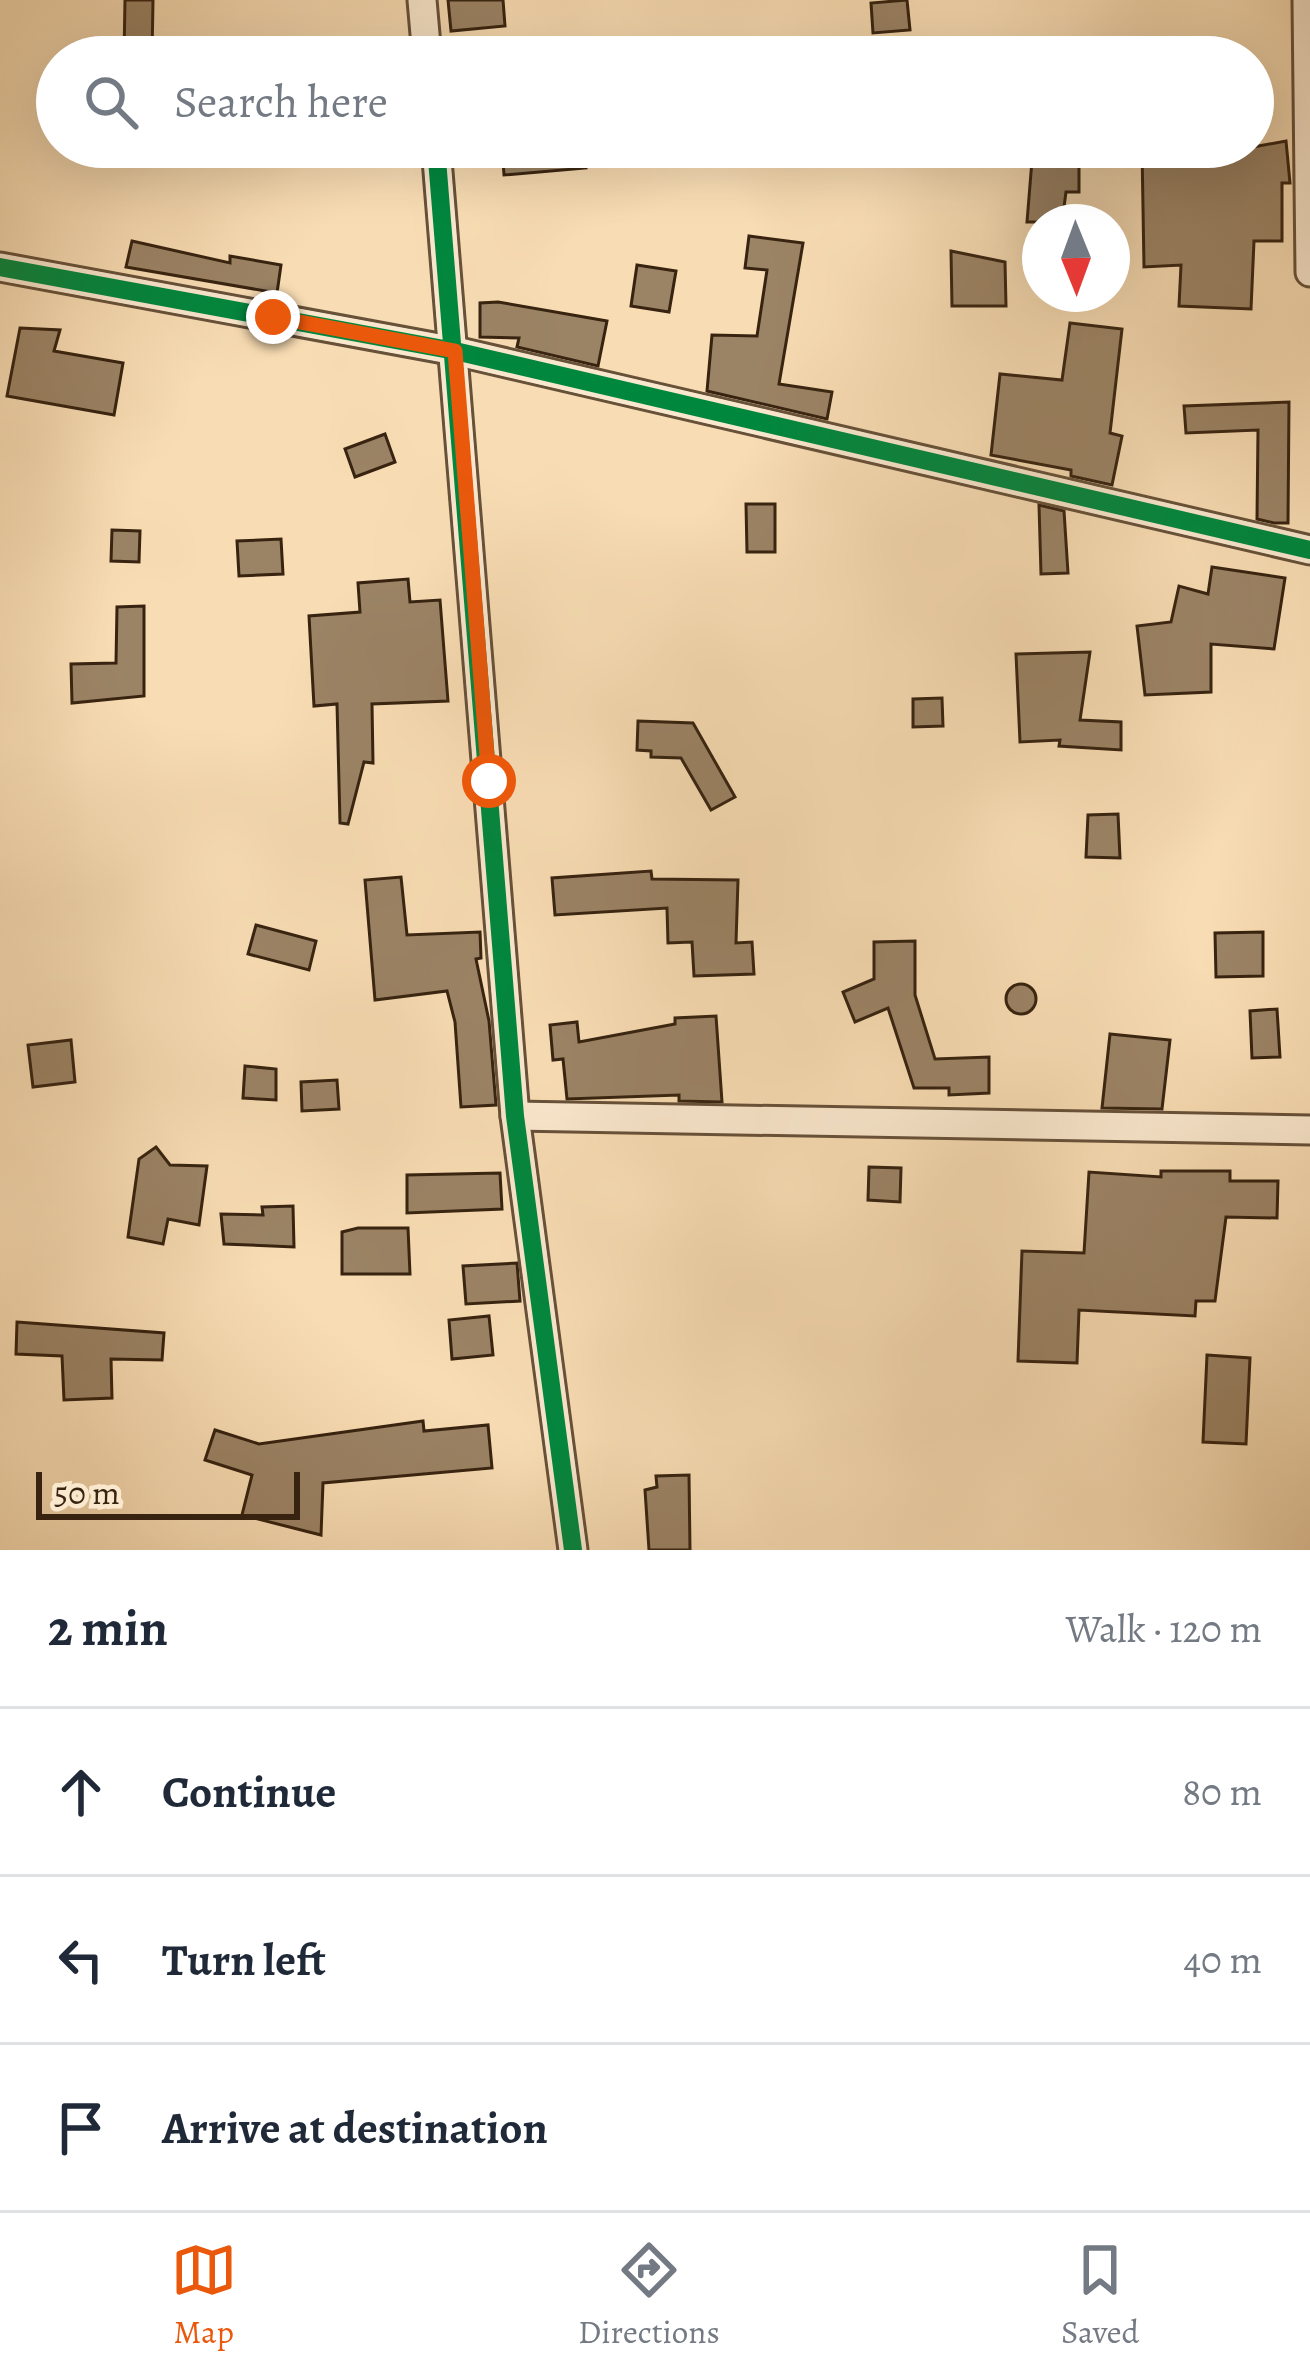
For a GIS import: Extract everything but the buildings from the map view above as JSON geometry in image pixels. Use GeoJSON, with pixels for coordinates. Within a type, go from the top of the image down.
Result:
{"type":"FeatureCollection","features":[{"type":"Feature","properties":{"kind":"street"},"geometry":{"type":"LineString","coordinates":[[422,0],[425,36]]}},
{"type":"Feature","properties":{"kind":"street"},"geometry":{"type":"LineString","coordinates":[[1307,0],[1310,272]]}},
{"type":"Feature","properties":{"kind":"street"},"geometry":{"type":"LineString","coordinates":[[438,168],[515,1116],[573,1550]]}},
{"type":"Feature","properties":{"kind":"street"},"geometry":{"type":"LineString","coordinates":[[0,267],[455,351],[1310,550]]}},
{"type":"Feature","properties":{"kind":"street"},"geometry":{"type":"LineString","coordinates":[[515,1116],[1310,1130]]}},
{"type":"Feature","properties":{"kind":"cycle path"},"geometry":{"type":"LineString","coordinates":[[438,168],[515,1116],[573,1550]]}},
{"type":"Feature","properties":{"kind":"cycle path"},"geometry":{"type":"LineString","coordinates":[[0,267],[455,351],[1310,550]]}},
{"type":"Feature","properties":{"kind":"route"},"geometry":{"type":"LineString","coordinates":[[273,317],[455,351],[489,781]]}}]}
